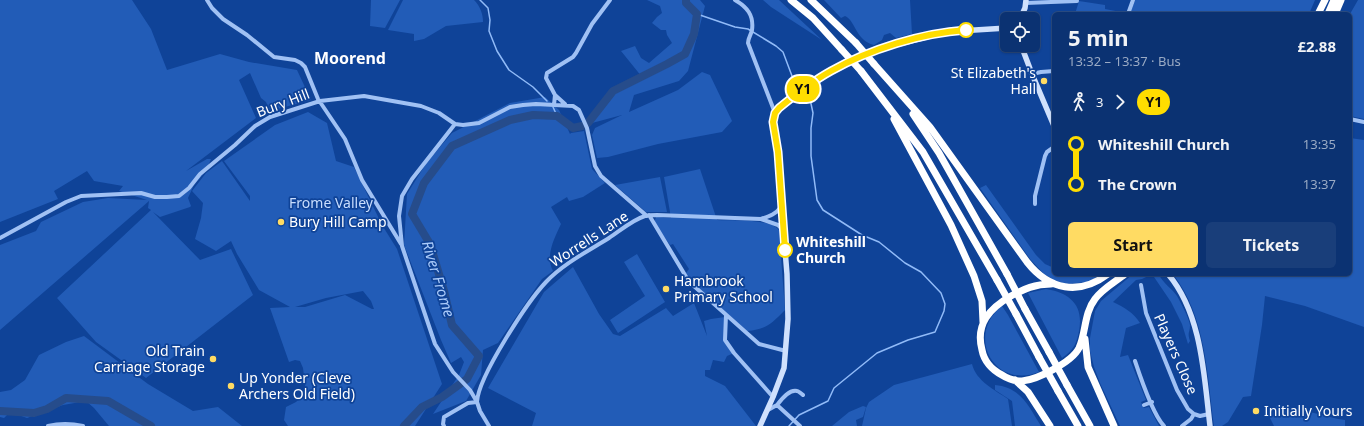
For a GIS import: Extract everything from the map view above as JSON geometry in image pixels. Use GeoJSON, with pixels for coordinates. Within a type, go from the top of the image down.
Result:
{"type":"FeatureCollection","features":[{"type":"Feature","properties":{"kind":"highway"},"geometry":{"type":"LineString","coordinates":[[791,0],[813,18],[861,70],[923,152],[997,280],[1078,426]]}},
{"type":"Feature","properties":{"kind":"highway"},"geometry":{"type":"LineString","coordinates":[[812,0],[856,43],[930,127],[1033,270],[1045,280],[1055,285]]}},
{"type":"Feature","properties":{"kind":"highway"},"geometry":{"type":"LineString","coordinates":[[1318,12],[1321,0]]}},
{"type":"Feature","properties":{"kind":"highway"},"geometry":{"type":"LineString","coordinates":[[1318,12],[1325,0]]}},
{"type":"Feature","properties":{"kind":"highway"},"geometry":{"type":"LineString","coordinates":[[1331,12],[1335,0]]}},
{"type":"Feature","properties":{"kind":"highway"},"geometry":{"type":"LineString","coordinates":[[1331,12],[1341,0]]}},
{"type":"Feature","properties":{"kind":"highway"},"geometry":{"type":"LineString","coordinates":[[899,92],[939,153],[1090,426]]}},
{"type":"Feature","properties":{"kind":"highway"},"geometry":{"type":"LineString","coordinates":[[885,101],[951,225],[966,257],[980,292],[983,322]]}},
{"type":"Feature","properties":{"kind":"highway"},"geometry":{"type":"LineString","coordinates":[[1105,276],[1093,284],[1083,287],[1073,288],[1044,284],[1025,288],[999,303],[988,314],[983,322],[980,332],[982,353],[986,362],[999,374],[1022,381],[1032,378],[1066,361],[1078,350],[1085,330],[1089,311],[1094,300],[1100,293],[1122,276]]}},
{"type":"Feature","properties":{"kind":"highway"},"geometry":{"type":"LineString","coordinates":[[1085,330],[1085,346],[1088,368],[1114,426]]}},
{"type":"Feature","properties":{"kind":"highway"},"geometry":{"type":"LineString","coordinates":[[1015,380],[1028,392],[1050,426]]}},
{"type":"Feature","properties":{"kind":"main road"},"geometry":{"type":"LineString","coordinates":[[1023,12],[1026,2]]}},
{"type":"Feature","properties":{"kind":"main road"},"geometry":{"type":"LineString","coordinates":[[760,426],[768,410],[784,368],[788,319],[787,274],[778,152],[773,122],[775,113],[797,93],[812,83],[832,70],[859,57],[906,41],[938,34],[1000,28]]}},
{"type":"Feature","properties":{"kind":"main road"},"geometry":{"type":"LineString","coordinates":[[1024,52],[1052,121]]}},
{"type":"Feature","properties":{"kind":"main road"},"geometry":{"type":"LineString","coordinates":[[1169,276],[1185,301],[1193,320],[1198,343],[1210,426]]}},
{"type":"Feature","properties":{"kind":"street"},"geometry":{"type":"LineString","coordinates":[[207,0],[212,8],[223,19],[274,57],[301,62],[305,67],[318,99],[345,139],[362,180],[402,246],[435,344],[456,376],[470,390],[489,426]]}},
{"type":"Feature","properties":{"kind":"street"},"geometry":{"type":"LineString","coordinates":[[565,105],[555,95],[546,78],[547,73],[573,57],[592,24],[610,0]]}},
{"type":"Feature","properties":{"kind":"street"},"geometry":{"type":"LineString","coordinates":[[735,0],[748,10],[751,16],[751,30],[748,43],[775,113]]}},
{"type":"Feature","properties":{"kind":"street"},"geometry":{"type":"LineString","coordinates":[[1129,12],[1133,0]]}},
{"type":"Feature","properties":{"kind":"street"},"geometry":{"type":"LineString","coordinates":[[1026,2],[1077,1]]}},
{"type":"Feature","properties":{"kind":"street"},"geometry":{"type":"LineString","coordinates":[[1032,74],[1052,71]]}},
{"type":"Feature","properties":{"kind":"street"},"geometry":{"type":"LineString","coordinates":[[554,105],[555,95]]}},
{"type":"Feature","properties":{"kind":"street","name":"Bury Hill"},"geometry":{"type":"LineString","coordinates":[[0,238],[66,202],[81,196],[141,193],[161,197],[179,196],[189,188],[200,174],[255,126],[270,117],[320,101],[364,96],[404,102],[421,106],[439,113],[455,124]]}},
{"type":"Feature","properties":{"kind":"street"},"geometry":{"type":"LineString","coordinates":[[402,246],[399,216],[402,196],[412,179],[455,124],[463,125],[479,123],[510,108],[523,105],[536,104],[573,106],[579,110],[587,128],[595,166],[601,176],[648,215],[688,280],[694,287],[759,344],[786,351]]}},
{"type":"Feature","properties":{"kind":"street"},"geometry":{"type":"LineString","coordinates":[[1352,119],[1364,122]]}},
{"type":"Feature","properties":{"kind":"street"},"geometry":{"type":"LineString","coordinates":[[1034,204],[1045,156],[1047,152],[1052,148]]}},
{"type":"Feature","properties":{"kind":"street","name":"Worrells Lane"},"geometry":{"type":"LineString","coordinates":[[477,402],[480,388],[495,358],[538,290],[555,273],[572,262],[631,224],[648,215],[761,219],[774,214],[781,206]]}},
{"type":"Feature","properties":{"kind":"street"},"geometry":{"type":"LineString","coordinates":[[761,219],[778,225],[783,230]]}},
{"type":"Feature","properties":{"kind":"street","name":"Players Close"},"geometry":{"type":"LineString","coordinates":[[1142,284],[1146,314],[1177,390],[1188,409],[1194,414],[1200,416],[1208,414]]}},
{"type":"Feature","properties":{"kind":"street"},"geometry":{"type":"LineString","coordinates":[[726,315],[725,340],[734,353],[773,397]]}},
{"type":"Feature","properties":{"kind":"street"},"geometry":{"type":"LineString","coordinates":[[1135,362],[1160,422],[1164,426]]}},
{"type":"Feature","properties":{"kind":"street"},"geometry":{"type":"LineString","coordinates":[[768,410],[777,405],[793,391],[798,391],[803,395]]}},
{"type":"Feature","properties":{"kind":"street"},"geometry":{"type":"LineString","coordinates":[[444,426],[444,417],[468,403],[477,402]]}},
{"type":"Feature","properties":{"kind":"street"},"geometry":{"type":"LineString","coordinates":[[1144,405],[1152,402]]}},
{"type":"Feature","properties":{"kind":"street"},"geometry":{"type":"LineString","coordinates":[[777,405],[799,426]]}},
{"type":"Feature","properties":{"kind":"street"},"geometry":{"type":"LineString","coordinates":[[1182,426],[1191,419],[1194,414]]}},
{"type":"Feature","properties":{"kind":"street"},"geometry":{"type":"LineString","coordinates":[[48,426],[58,423],[71,423],[83,426]]}},
{"type":"Feature","properties":{"kind":"green space"},"geometry":{"type":"Polygon","coordinates":[[[0,0],[132,0],[151,29],[167,70],[220,54],[249,62],[297,70],[311,100],[270,111],[266,102],[261,98],[250,73],[239,80],[256,118],[186,171],[207,159],[211,159],[206,171],[194,185],[188,198],[190,207],[160,217],[153,212],[200,260],[231,249],[253,295],[146,378],[96,342],[57,298],[151,210],[148,208],[149,201],[0,330],[0,245],[36,231],[41,222],[83,202],[108,198],[147,200],[119,191],[123,186],[94,181],[87,171],[54,191],[58,199],[0,222],[0,0]]]}},
{"type":"Feature","properties":{"kind":"green space"},"geometry":{"type":"Polygon","coordinates":[[[371,0],[400,0],[385,28],[370,26],[371,0]]]}},
{"type":"Feature","properties":{"kind":"green space"},"geometry":{"type":"Polygon","coordinates":[[[403,0],[474,0],[481,10],[483,22],[446,26],[424,39],[414,41],[414,34],[388,30],[403,0]]]}},
{"type":"Feature","properties":{"kind":"green space"},"geometry":{"type":"Polygon","coordinates":[[[647,0],[700,0],[705,6],[688,71],[679,81],[634,95],[629,112],[678,90],[702,72],[710,75],[732,121],[722,132],[658,144],[608,157],[597,158],[592,135],[595,128],[622,115],[592,123],[617,90],[642,77],[621,51],[635,46],[641,58],[649,63],[672,43],[666,30],[661,30],[652,23],[662,13],[660,6],[647,0]]]}},
{"type":"Feature","properties":{"kind":"green space"},"geometry":{"type":"Polygon","coordinates":[[[763,0],[779,0],[822,40],[771,7],[763,0]]]}},
{"type":"Feature","properties":{"kind":"green space"},"geometry":{"type":"Polygon","coordinates":[[[824,0],[910,0],[912,34],[896,38],[890,33],[884,35],[882,40],[874,45],[868,43],[859,35],[849,18],[845,16],[841,18],[824,0]]]}},
{"type":"Feature","properties":{"kind":"green space"},"geometry":{"type":"Polygon","coordinates":[[[1135,0],[1315,0],[1310,12],[1131,12],[1135,0]]]}},
{"type":"Feature","properties":{"kind":"green space"},"geometry":{"type":"Polygon","coordinates":[[[1358,0],[1364,0],[1364,119],[1352,116],[1351,12],[1358,0]]]}},
{"type":"Feature","properties":{"kind":"green space"},"geometry":{"type":"Polygon","coordinates":[[[1079,1],[1105,5],[1105,9],[1121,12],[1076,12],[1079,1]]]}},
{"type":"Feature","properties":{"kind":"green space"},"geometry":{"type":"Polygon","coordinates":[[[545,97],[559,110],[570,134],[584,131],[592,169],[605,183],[583,197],[569,201],[567,197],[551,207],[561,224],[550,253],[553,271],[542,279],[498,343],[483,350],[481,375],[466,401],[433,414],[459,375],[464,362],[461,357],[451,363],[404,245],[407,194],[427,162],[452,133],[510,103],[545,97]]]}},
{"type":"Feature","properties":{"kind":"green space","name":"Frome Valley"},"geometry":{"type":"Polygon","coordinates":[[[308,112],[327,123],[336,161],[354,167],[382,225],[397,249],[442,384],[415,426],[288,426],[284,420],[286,407],[296,402],[306,392],[303,368],[300,361],[295,360],[289,362],[270,308],[290,307],[259,290],[237,254],[231,241],[216,251],[195,239],[201,218],[203,203],[192,191],[206,173],[222,161],[250,201],[250,196],[224,161],[275,125],[308,112]],[[363,291],[326,298],[295,307],[305,307],[345,295],[374,309],[371,301],[363,291]]]}},
{"type":"Feature","properties":{"kind":"green space"},"geometry":{"type":"Polygon","coordinates":[[[1352,138],[1364,140],[1364,327],[1305,306],[1265,296],[1251,396],[1243,397],[1228,422],[1222,426],[1214,426],[1207,366],[1199,327],[1184,291],[1174,276],[1352,276],[1352,138]]]}},
{"type":"Feature","properties":{"kind":"green space"},"geometry":{"type":"Polygon","coordinates":[[[700,169],[717,220],[759,222],[774,226],[779,230],[785,310],[768,325],[759,329],[747,331],[696,286],[686,273],[689,269],[673,244],[670,245],[655,224],[656,217],[671,218],[664,177],[700,169]]]}},
{"type":"Feature","properties":{"kind":"green space"},"geometry":{"type":"Polygon","coordinates":[[[660,177],[667,212],[646,212],[615,185],[660,177]]]}},
{"type":"Feature","properties":{"kind":"green space"},"geometry":{"type":"Polygon","coordinates":[[[986,185],[1036,255],[1045,264],[1052,267],[1052,276],[1098,276],[1088,282],[1066,284],[1054,280],[1044,274],[1030,259],[980,188],[986,185]]]}},
{"type":"Feature","properties":{"kind":"green space"},"geometry":{"type":"Polygon","coordinates":[[[637,254],[665,302],[618,333],[610,320],[645,296],[624,262],[637,254]]]}},
{"type":"Feature","properties":{"kind":"green space"},"geometry":{"type":"Polygon","coordinates":[[[573,267],[599,314],[613,334],[620,336],[666,308],[673,316],[694,303],[707,336],[704,321],[725,317],[725,340],[734,353],[727,356],[724,362],[713,360],[710,370],[705,370],[705,376],[725,386],[756,426],[532,426],[536,413],[488,388],[544,292],[573,267]]]}},
{"type":"Feature","properties":{"kind":"green space"},"geometry":{"type":"Polygon","coordinates":[[[1131,276],[1148,276],[1136,280],[1113,302],[1135,316],[1140,323],[1126,328],[1120,357],[1128,355],[1146,400],[1141,402],[1144,408],[1149,407],[1159,426],[1120,426],[1100,383],[1090,351],[1090,338],[1095,311],[1101,301],[1131,276]]]}},
{"type":"Feature","properties":{"kind":"green space"},"geometry":{"type":"Polygon","coordinates":[[[1153,276],[1160,276],[1175,293],[1183,306],[1190,325],[1190,341],[1188,344],[1182,324],[1171,302],[1153,276]]]}},
{"type":"Feature","properties":{"kind":"green space"},"geometry":{"type":"Polygon","coordinates":[[[1046,289],[1068,297],[1077,307],[1079,314],[1080,322],[1076,343],[1072,350],[1062,358],[1028,293],[1046,289]]]}},
{"type":"Feature","properties":{"kind":"green space"},"geometry":{"type":"Polygon","coordinates":[[[1002,306],[1039,372],[1023,376],[1009,373],[998,367],[990,357],[986,344],[986,331],[991,318],[1002,306]]]}},
{"type":"Feature","properties":{"kind":"green space"},"geometry":{"type":"Polygon","coordinates":[[[84,336],[148,384],[193,411],[218,407],[242,426],[109,426],[86,401],[63,405],[27,418],[10,412],[4,418],[0,417],[0,392],[11,390],[25,380],[39,355],[66,342],[84,336]]]}},
{"type":"Feature","properties":{"kind":"green space"},"geometry":{"type":"Polygon","coordinates":[[[972,364],[977,375],[982,380],[1008,399],[1012,426],[862,426],[869,402],[894,385],[972,364]]]}},
{"type":"Feature","properties":{"kind":"green space"},"geometry":{"type":"Polygon","coordinates":[[[995,385],[1004,387],[1018,394],[1028,405],[1041,426],[1015,426],[1012,401],[995,390],[995,385]]]}},
{"type":"Feature","properties":{"kind":"green space"},"geometry":{"type":"Polygon","coordinates":[[[1278,404],[1345,420],[1345,426],[1274,426],[1270,418],[1278,404]]]}},
{"type":"Feature","properties":{"kind":"green space"},"geometry":{"type":"Polygon","coordinates":[[[863,406],[866,407],[863,417],[856,420],[857,426],[832,426],[849,412],[863,406]]]}},
{"type":"Feature","properties":{"kind":"waterway"},"geometry":{"type":"LineString","coordinates":[[480,0],[488,8],[490,20],[489,31],[497,51],[509,70],[533,87],[547,101]]}},
{"type":"Feature","properties":{"kind":"waterway","name":"River Frome"},"geometry":{"type":"LineString","coordinates":[[588,123],[613,91],[685,54],[694,34],[697,14],[686,3],[686,0]]}},
{"type":"Feature","properties":{"kind":"waterway"},"geometry":{"type":"LineString","coordinates":[[697,14],[735,27],[748,29],[776,46],[783,52],[792,76],[803,86]]}},
{"type":"Feature","properties":{"kind":"waterway"},"geometry":{"type":"LineString","coordinates":[[789,426],[799,415],[828,401],[834,388],[877,353],[908,340],[935,332],[944,311],[945,304],[941,293],[921,272],[905,263],[879,242],[862,235],[823,210],[817,200],[811,156],[811,128],[813,113],[810,99],[805,90]]}},
{"type":"Feature","properties":{"kind":"waterway"},"geometry":{"type":"LineString","coordinates":[[553,107],[557,116]]}},
{"type":"Feature","properties":{"kind":"waterway","name":"River Frome"},"geometry":{"type":"LineString","coordinates":[[404,426],[422,407],[442,397],[467,379],[479,356],[452,325],[430,244],[412,214],[424,183],[452,146],[510,120],[533,115],[557,116],[573,128],[582,126]]}},
{"type":"Feature","properties":{"kind":"waterway","name":"River Frome"},"geometry":{"type":"LineString","coordinates":[[0,411],[34,413],[47,409],[66,398],[108,401],[151,426]]}},
{"type":"Feature","properties":{"kind":"bus line","name":"Y1"},"geometry":{"type":"LineString","coordinates":[[785,250],[778,152],[773,122],[775,113],[779,108],[797,93],[832,70],[859,57],[906,41],[966,30]]}},
{"type":"Feature","properties":{"kind":"place","name":"St Elizabeth's Hall"},"geometry":{"type":"Point","coordinates":[1044,81]}},
{"type":"Feature","properties":{"kind":"place","name":"Bury Hill Camp"},"geometry":{"type":"Point","coordinates":[281,222]}},
{"type":"Feature","properties":{"kind":"place","name":"Whiteshill Church"},"geometry":{"type":"Point","coordinates":[785,250]}},
{"type":"Feature","properties":{"kind":"place","name":"Hambrook Primary School"},"geometry":{"type":"Point","coordinates":[666,289]}},
{"type":"Feature","properties":{"kind":"place","name":"Old Train Carriage Storage"},"geometry":{"type":"Point","coordinates":[213,359]}},
{"type":"Feature","properties":{"kind":"place","name":"Up Yonder (Cleve Archers Old Field)"},"geometry":{"type":"Point","coordinates":[231,386]}},
{"type":"Feature","properties":{"kind":"place","name":"Initially Yours"},"geometry":{"type":"Point","coordinates":[1256,411]}},
{"type":"Feature","properties":{"kind":"district","name":"Moorend"},"geometry":{"type":"Point","coordinates":[350,58]}}]}
